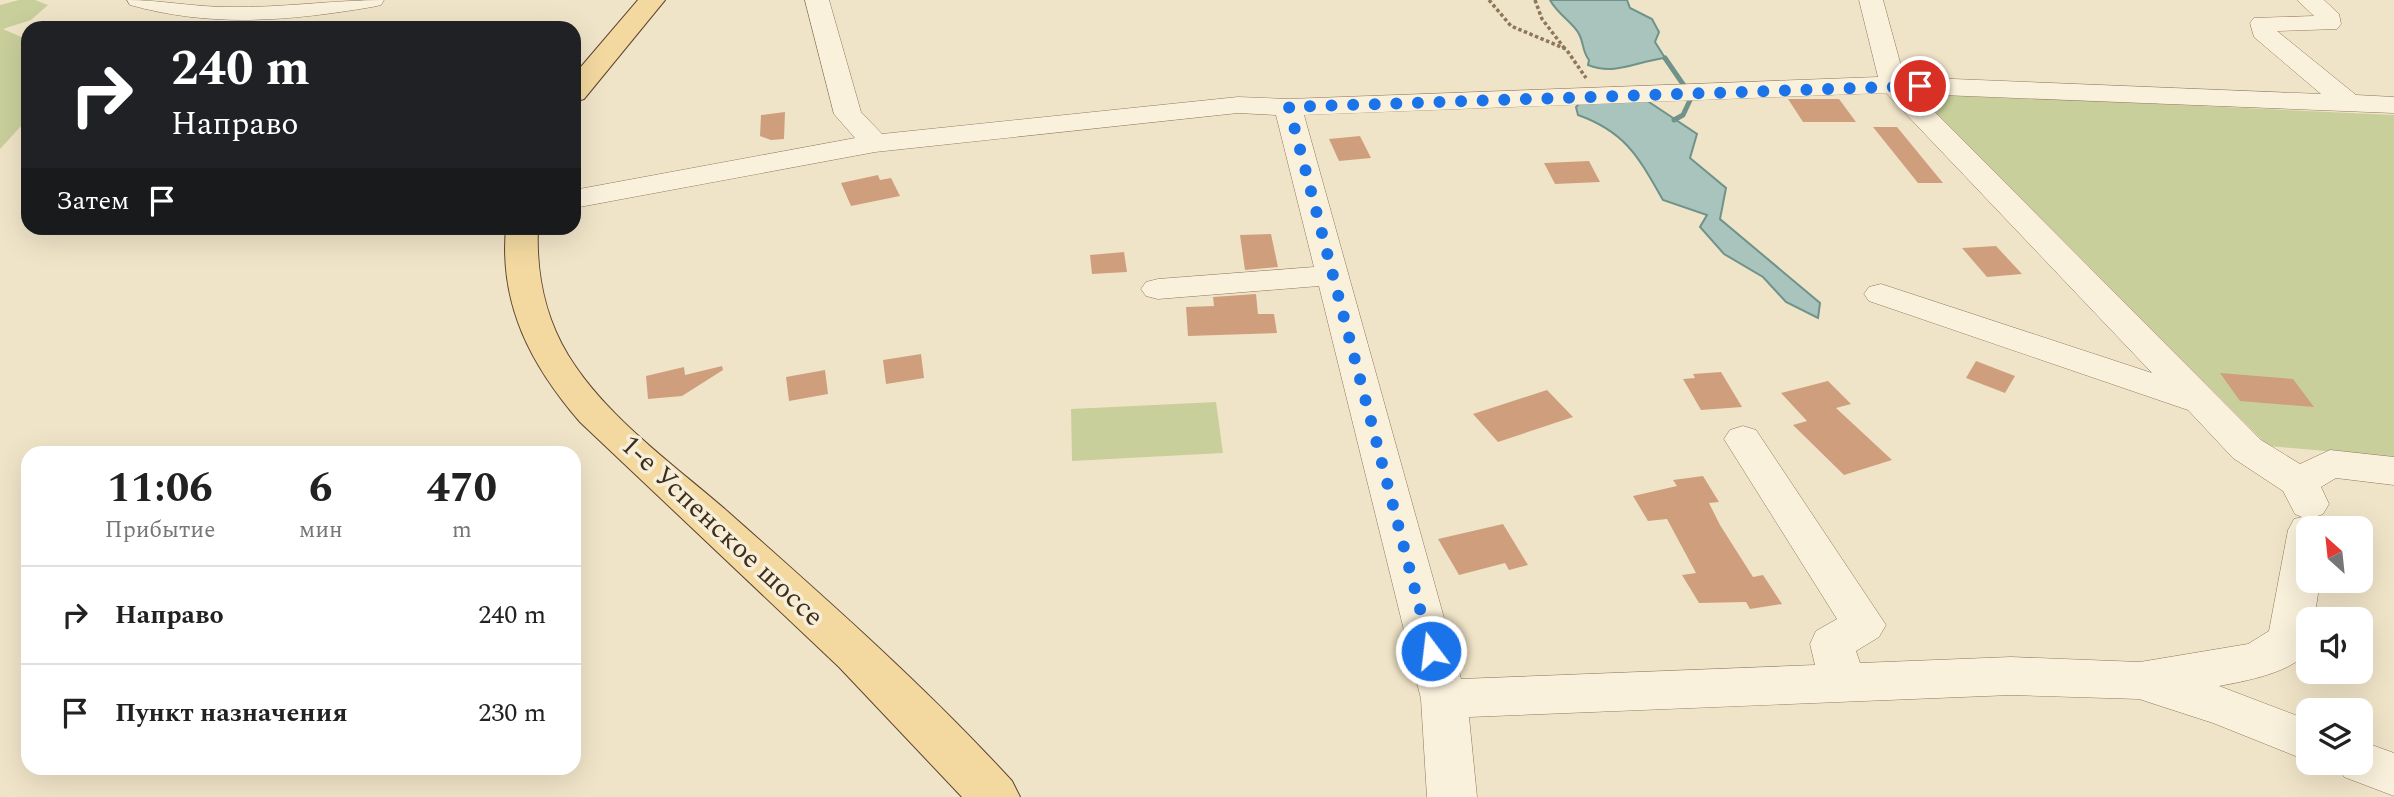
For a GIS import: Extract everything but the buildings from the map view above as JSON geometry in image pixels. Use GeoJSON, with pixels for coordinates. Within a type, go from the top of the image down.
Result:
{"type":"FeatureCollection","features":[{"type":"Feature","properties":{"kind":"main road"},"geometry":{"type":"LineString","coordinates":[[581,85],[652,0]]}},
{"type":"Feature","properties":{"kind":"main road","name":"1-е Успенское шоссе"},"geometry":{"type":"LineString","coordinates":[[521,235],[520,245],[532,319],[561,373],[620,438],[876,673],[994,797]]}},
{"type":"Feature","properties":{"kind":"street"},"geometry":{"type":"LineString","coordinates":[[139,0],[194,12],[240,14],[295,11],[372,0]]}},
{"type":"Feature","properties":{"kind":"street"},"geometry":{"type":"LineString","coordinates":[[817,0],[848,114],[875,143]]}},
{"type":"Feature","properties":{"kind":"street"},"geometry":{"type":"LineString","coordinates":[[1871,0],[1893,85],[2247,449],[2299,482],[2312,509],[2311,516]]}},
{"type":"Feature","properties":{"kind":"street"},"geometry":{"type":"LineString","coordinates":[[2309,0],[2327,14],[2328,24],[2263,23],[2263,32],[2347,103]]}},
{"type":"Feature","properties":{"kind":"street"},"geometry":{"type":"LineString","coordinates":[[581,198],[875,143],[1238,105],[1289,107],[1893,85],[2394,105]]}},
{"type":"Feature","properties":{"kind":"street"},"geometry":{"type":"LineString","coordinates":[[1289,107],[1444,699],[1452,797]]}},
{"type":"Feature","properties":{"kind":"street"},"geometry":{"type":"LineString","coordinates":[[1158,289],[1332,275]]}},
{"type":"Feature","properties":{"kind":"street"},"geometry":{"type":"LineString","coordinates":[[1881,294],[2202,402]]}},
{"type":"Feature","properties":{"kind":"street"},"geometry":{"type":"LineString","coordinates":[[1743,439],[1864,625],[1832,644],[1843,683]]}},
{"type":"Feature","properties":{"kind":"street"},"geometry":{"type":"LineString","coordinates":[[2299,482],[2330,464],[2394,471]]}},
{"type":"Feature","properties":{"kind":"street"},"geometry":{"type":"LineString","coordinates":[[1444,699],[2011,676],[2139,680],[2258,661],[2289,641],[2297,593]]}},
{"type":"Feature","properties":{"kind":"street"},"geometry":{"type":"LineString","coordinates":[[2139,680],[2225,707],[2296,736]]}},
{"type":"Feature","properties":{"kind":"street"},"geometry":{"type":"LineString","coordinates":[[2373,767],[2394,775]]}},
{"type":"Feature","properties":{"kind":"path"},"geometry":{"type":"LineString","coordinates":[[1489,0],[1511,26],[1566,49]]}},
{"type":"Feature","properties":{"kind":"path"},"geometry":{"type":"LineString","coordinates":[[1535,0],[1542,19],[1598,96]]}},
{"type":"Feature","properties":{"kind":"green space"},"geometry":{"type":"Polygon","coordinates":[[[19,0],[35,0],[48,5],[31,20],[21,21],[3,29],[21,37],[21,126],[0,149],[0,5],[19,0]]]}},
{"type":"Feature","properties":{"kind":"green space"},"geometry":{"type":"Polygon","coordinates":[[[1916,93],[2394,115],[2394,457],[2268,446],[1916,93]]]}},
{"type":"Feature","properties":{"kind":"green space"},"geometry":{"type":"Polygon","coordinates":[[[1216,402],[1223,453],[1072,461],[1071,409],[1216,402]]]}},
{"type":"Feature","properties":{"kind":"water"},"geometry":{"type":"Polygon","coordinates":[[[1550,0],[1627,0],[1630,8],[1652,19],[1659,32],[1655,42],[1665,58],[1608,69],[1588,65],[1589,60],[1579,34],[1550,0]]]}},
{"type":"Feature","properties":{"kind":"water"},"geometry":{"type":"Polygon","coordinates":[[[1646,100],[1697,134],[1690,158],[1726,188],[1720,219],[1820,303],[1818,318],[1786,302],[1763,277],[1724,254],[1700,227],[1707,215],[1663,200],[1630,148],[1608,130],[1578,115],[1576,107],[1580,103],[1646,100]]]}},
{"type":"Feature","properties":{"kind":"waterway"},"geometry":{"type":"LineString","coordinates":[[1665,58],[1687,90]]}},
{"type":"Feature","properties":{"kind":"waterway"},"geometry":{"type":"LineString","coordinates":[[1674,120],[1683,115],[1691,98]]}},
{"type":"Feature","properties":{"kind":"route"},"geometry":{"type":"LineString","coordinates":[[1431,651],[1289,107],[1920,86]]}}]}
